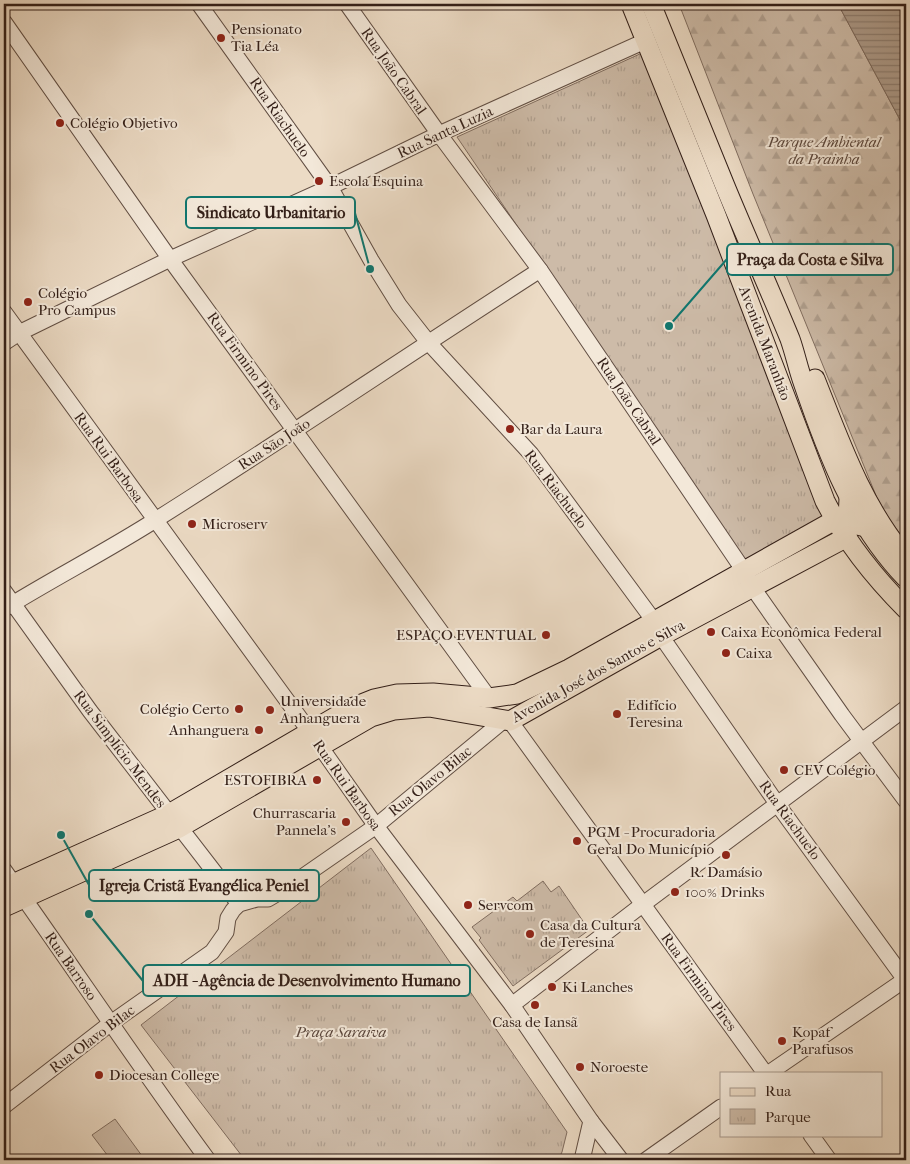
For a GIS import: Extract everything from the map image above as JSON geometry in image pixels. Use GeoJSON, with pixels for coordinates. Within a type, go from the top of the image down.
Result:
{"type":"FeatureCollection","features":[{"type":"Feature","properties":{"kind":"main road","name":"Avenida Maranhão"},"geometry":{"type":"LineString","coordinates":[[631,4],[716,215],[825,501],[849,527],[906,578]]}},
{"type":"Feature","properties":{"kind":"main road","name":"Avenida Maranhão"},"geometry":{"type":"LineString","coordinates":[[651,4],[724,184],[791,341],[806,390],[849,499],[849,527],[857,553],[876,578],[906,609]]}},
{"type":"Feature","properties":{"kind":"main road"},"geometry":{"type":"LineString","coordinates":[[791,341],[814,375],[855,478],[881,524],[906,558]]}},
{"type":"Feature","properties":{"kind":"main road","name":"Avenida José dos Santos e Silva"},"geometry":{"type":"LineString","coordinates":[[4,907],[11,885],[174,821],[315,740],[371,718],[394,710],[430,707],[507,721],[658,628],[744,571],[849,527]]}},
{"type":"Feature","properties":{"kind":"main road","name":"Avenida José dos Santos e Silva"},"geometry":{"type":"LineString","coordinates":[[315,740],[349,709],[397,694],[432,693],[489,698],[517,694],[658,628],[754,588],[849,527]]}},
{"type":"Feature","properties":{"kind":"street","name":"Rua Riachuelo"},"geometry":{"type":"LineString","coordinates":[[199,4],[330,187],[384,282],[428,342],[531,454],[658,628],[778,804],[906,980]]}},
{"type":"Feature","properties":{"kind":"street","name":"Rua João Cabral"},"geometry":{"type":"LineString","coordinates":[[347,4],[439,134],[540,270],[754,588],[862,742],[906,801]]}},
{"type":"Feature","properties":{"kind":"street","name":"Rua Firmino Pires"},"geometry":{"type":"LineString","coordinates":[[4,22],[170,259],[489,698]]}},
{"type":"Feature","properties":{"kind":"street","name":"Rua Santa Luzia"},"geometry":{"type":"LineString","coordinates":[[4,343],[170,259],[645,41]]}},
{"type":"Feature","properties":{"kind":"street","name":"Rua São João"},"geometry":{"type":"LineString","coordinates":[[8,607],[155,520],[295,431],[540,270]]}},
{"type":"Feature","properties":{"kind":"street","name":"Rua Rui Barbosa"},"geometry":{"type":"LineString","coordinates":[[4,312],[376,826],[512,1005],[591,1121],[621,1160]]}},
{"type":"Feature","properties":{"kind":"street","name":"Rua Simplício Mendes"},"geometry":{"type":"LineString","coordinates":[[4,591],[8,607],[239,904]]}},
{"type":"Feature","properties":{"kind":"street"},"geometry":{"type":"LineString","coordinates":[[512,1005],[642,905],[906,708]]}},
{"type":"Feature","properties":{"kind":"street","name":"Rua Firmino Pires"},"geometry":{"type":"LineString","coordinates":[[507,721],[764,1072]]}},
{"type":"Feature","properties":{"kind":"street","name":"Rua Olavo Bilac"},"geometry":{"type":"LineString","coordinates":[[4,1106],[111,1023],[212,952],[226,932],[228,918],[239,904],[257,899],[268,899],[376,826],[507,721]]}},
{"type":"Feature","properties":{"kind":"street","name":"Rua Barroso"},"geometry":{"type":"LineString","coordinates":[[11,885],[208,1160]]}},
{"type":"Feature","properties":{"kind":"street"},"geometry":{"type":"LineString","coordinates":[[770,1072],[906,980]]}},
{"type":"Feature","properties":{"kind":"street"},"geometry":{"type":"LineString","coordinates":[[646,1160],[720,1108]]}},
{"type":"Feature","properties":{"kind":"street"},"geometry":{"type":"LineString","coordinates":[[582,1160],[591,1121]]}},
{"type":"Feature","properties":{"kind":"street"},"geometry":{"type":"LineString","coordinates":[[812,1136],[829,1160]]}},
{"type":"Feature","properties":{"kind":"green space","name":"Parque Ambiental da Prainha"},"geometry":{"type":"Polygon","coordinates":[[[679,4],[838,4],[906,131],[906,542],[889,519],[877,498],[753,194],[679,4]]]}},
{"type":"Feature","properties":{"kind":"green space"},"geometry":{"type":"Polygon","coordinates":[[[642,53],[828,516],[744,561],[457,137],[642,53]]]}},
{"type":"Feature","properties":{"kind":"green space","name":"Praça Saraiva"},"geometry":{"type":"Polygon","coordinates":[[[371,848],[567,1132],[558,1160],[245,1160],[141,1025],[371,848]]]}},
{"type":"Feature","properties":{"kind":"green space","name":"Casa da Cultura de Teresina"},"geometry":{"type":"Polygon","coordinates":[[[543,881],[551,892],[559,886],[589,930],[513,986],[479,940],[481,938],[472,927],[513,897],[517,901],[543,881]]]}},
{"type":"Feature","properties":{"kind":"green space"},"geometry":{"type":"Polygon","coordinates":[[[115,1119],[145,1160],[111,1160],[92,1135],[115,1119]]]}},
{"type":"Feature","properties":{"kind":"shaded area"},"geometry":{"type":"Polygon","coordinates":[[[838,4],[906,4],[906,131],[838,4]]]}},
{"type":"Feature","properties":{"kind":"place","name":"Pensionato Tia Léa"},"geometry":{"type":"Point","coordinates":[221,38]}},
{"type":"Feature","properties":{"kind":"place","name":"Colégio Objetivo"},"geometry":{"type":"Point","coordinates":[60,123]}},
{"type":"Feature","properties":{"kind":"place","name":"Escola Esquina"},"geometry":{"type":"Point","coordinates":[319,181]}},
{"type":"Feature","properties":{"kind":"place","name":"Sindicato Urbanitario"},"geometry":{"type":"Point","coordinates":[370,269]}},
{"type":"Feature","properties":{"kind":"place","name":"Colégio Pro Campus"},"geometry":{"type":"Point","coordinates":[28,302]}},
{"type":"Feature","properties":{"kind":"place","name":"Praça da Costa e Silva"},"geometry":{"type":"Point","coordinates":[669,326]}},
{"type":"Feature","properties":{"kind":"place","name":"Bar da Laura"},"geometry":{"type":"Point","coordinates":[510,429]}},
{"type":"Feature","properties":{"kind":"place","name":"Microserv"},"geometry":{"type":"Point","coordinates":[192,524]}},
{"type":"Feature","properties":{"kind":"place","name":"Caixa Econômica Federal"},"geometry":{"type":"Point","coordinates":[711,632]}},
{"type":"Feature","properties":{"kind":"place","name":"ESPAÇO EVENTUAL"},"geometry":{"type":"Point","coordinates":[546,635]}},
{"type":"Feature","properties":{"kind":"place","name":"Caixa"},"geometry":{"type":"Point","coordinates":[726,653]}},
{"type":"Feature","properties":{"kind":"place","name":"Colégio Certo"},"geometry":{"type":"Point","coordinates":[239,709]}},
{"type":"Feature","properties":{"kind":"place","name":"Universidade Anhanguera"},"geometry":{"type":"Point","coordinates":[270,710]}},
{"type":"Feature","properties":{"kind":"place","name":"Edifício Teresina"},"geometry":{"type":"Point","coordinates":[617,714]}},
{"type":"Feature","properties":{"kind":"place","name":"Anhanguera"},"geometry":{"type":"Point","coordinates":[259,730]}},
{"type":"Feature","properties":{"kind":"place","name":"CEV Colégio"},"geometry":{"type":"Point","coordinates":[784,770]}},
{"type":"Feature","properties":{"kind":"place","name":"ESTOFIBRA"},"geometry":{"type":"Point","coordinates":[317,780]}},
{"type":"Feature","properties":{"kind":"place","name":"Churrascaria Pannela's"},"geometry":{"type":"Point","coordinates":[346,822]}},
{"type":"Feature","properties":{"kind":"place","name":"Igreja Cristã Evangélica Peniel"},"geometry":{"type":"Point","coordinates":[61,835]}},
{"type":"Feature","properties":{"kind":"place","name":"PGM - Procuradoria Geral Do Município"},"geometry":{"type":"Point","coordinates":[577,841]}},
{"type":"Feature","properties":{"kind":"place","name":"R. Damásio"},"geometry":{"type":"Point","coordinates":[726,855]}},
{"type":"Feature","properties":{"kind":"place","name":"100% Drinks"},"geometry":{"type":"Point","coordinates":[675,892]}},
{"type":"Feature","properties":{"kind":"place","name":"Servcom"},"geometry":{"type":"Point","coordinates":[468,905]}},
{"type":"Feature","properties":{"kind":"place","name":"ADH - Agência de Desenvolvimento Humano"},"geometry":{"type":"Point","coordinates":[89,914]}},
{"type":"Feature","properties":{"kind":"place","name":"Casa da Cultura de Teresina"},"geometry":{"type":"Point","coordinates":[530,934]}},
{"type":"Feature","properties":{"kind":"place","name":"Ki Lanches"},"geometry":{"type":"Point","coordinates":[552,987]}},
{"type":"Feature","properties":{"kind":"place","name":"Casa de Iansã"},"geometry":{"type":"Point","coordinates":[535,1005]}},
{"type":"Feature","properties":{"kind":"place","name":"Kopaf Parafusos"},"geometry":{"type":"Point","coordinates":[782,1041]}},
{"type":"Feature","properties":{"kind":"place","name":"Noroeste"},"geometry":{"type":"Point","coordinates":[580,1067]}},
{"type":"Feature","properties":{"kind":"place","name":"Diocesan College"},"geometry":{"type":"Point","coordinates":[99,1075]}}]}
